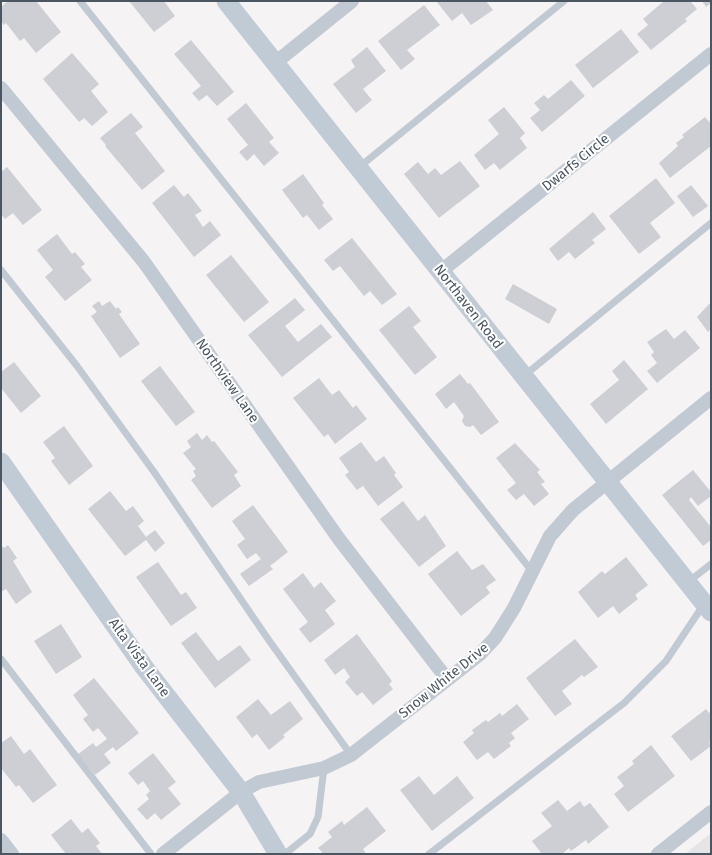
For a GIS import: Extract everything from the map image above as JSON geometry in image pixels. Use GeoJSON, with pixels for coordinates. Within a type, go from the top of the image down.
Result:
{"type":"FeatureCollection","features":[{"type":"Feature","properties":{"kind":"street","name":"Northaven Road"},"geometry":{"type":"LineString","coordinates":[[226,1],[707,608]]}},
{"type":"Feature","properties":{"kind":"street"},"geometry":{"type":"LineString","coordinates":[[274,63],[352,1]]}},
{"type":"Feature","properties":{"kind":"street","name":"Dwarfs Circle"},"geometry":{"type":"LineString","coordinates":[[440,272],[711,54]]}},
{"type":"Feature","properties":{"kind":"street","name":"Northview Lane"},"geometry":{"type":"LineString","coordinates":[[1,88],[144,262],[339,540],[447,679]]}},
{"type":"Feature","properties":{"kind":"street","name":"Snow White Drive"},"geometry":{"type":"LineString","coordinates":[[163,854],[241,792],[259,782],[324,768],[352,755],[480,654],[495,638],[514,608],[531,570],[550,536],[573,510],[711,398]]}},
{"type":"Feature","properties":{"kind":"street","name":"Alta Vista Lane"},"geometry":{"type":"LineString","coordinates":[[1,462],[144,667],[241,792],[278,854]]}},
{"type":"Feature","properties":{"kind":"street"},"geometry":{"type":"LineString","coordinates":[[658,854],[711,812]]}},
{"type":"Feature","properties":{"kind":"street"},"geometry":{"type":"LineString","coordinates":[[1,840],[12,854]]}},
{"type":"Feature","properties":{"kind":"lane"},"geometry":{"type":"LineString","coordinates":[[80,1],[531,570]]}},
{"type":"Feature","properties":{"kind":"lane"},"geometry":{"type":"LineString","coordinates":[[358,168],[564,1]]}},
{"type":"Feature","properties":{"kind":"lane"},"geometry":{"type":"LineString","coordinates":[[524,376],[711,223]]}},
{"type":"Feature","properties":{"kind":"lane"},"geometry":{"type":"LineString","coordinates":[[1,270],[77,366],[143,457],[268,639],[352,755]]}},
{"type":"Feature","properties":{"kind":"lane"},"geometry":{"type":"LineString","coordinates":[[687,583],[711,564]]}},
{"type":"Feature","properties":{"kind":"lane"},"geometry":{"type":"LineString","coordinates":[[429,854],[624,703],[666,660],[707,608]]}},
{"type":"Feature","properties":{"kind":"lane"},"geometry":{"type":"LineString","coordinates":[[1,659],[151,854]]}},
{"type":"Feature","properties":{"kind":"lane"},"geometry":{"type":"LineString","coordinates":[[285,854],[310,834],[318,817],[324,768]]}},
{"type":"Feature","properties":{"kind":"shaded area"},"geometry":{"type":"Polygon","coordinates":[[[711,833],[711,854],[685,854],[711,833]]]}},
{"type":"Feature","properties":{"kind":"building"},"geometry":{"type":"Polygon","coordinates":[[[8,1],[36,1],[61,32],[36,53],[24,38],[20,41],[6,23],[4,25],[1,21],[1,7],[8,1]]]}},
{"type":"Feature","properties":{"kind":"building"},"geometry":{"type":"Polygon","coordinates":[[[129,1],[164,1],[175,16],[154,32],[129,1]]]}},
{"type":"Feature","properties":{"kind":"building"},"geometry":{"type":"Polygon","coordinates":[[[436,1],[486,1],[493,10],[471,25],[462,13],[452,21],[436,1]]]}},
{"type":"Feature","properties":{"kind":"building"},"geometry":{"type":"Polygon","coordinates":[[[664,1],[690,1],[697,9],[685,19],[687,21],[651,50],[637,34],[648,25],[643,19],[664,1]]]}},
{"type":"Feature","properties":{"kind":"building"},"geometry":{"type":"Polygon","coordinates":[[[702,1],[711,1],[711,3],[706,7],[702,1]]]}},
{"type":"Feature","properties":{"kind":"building"},"geometry":{"type":"Polygon","coordinates":[[[424,5],[440,25],[407,50],[415,59],[401,70],[378,41],[424,5]]]}},
{"type":"Feature","properties":{"kind":"building"},"geometry":{"type":"Polygon","coordinates":[[[621,29],[639,52],[593,88],[575,65],[621,29]]]}},
{"type":"Feature","properties":{"kind":"building"},"geometry":{"type":"Polygon","coordinates":[[[191,40],[234,92],[217,106],[207,95],[199,101],[192,93],[201,86],[174,54],[191,40]]]}},
{"type":"Feature","properties":{"kind":"building"},"geometry":{"type":"Polygon","coordinates":[[[367,47],[386,71],[363,89],[372,100],[356,113],[333,84],[355,67],[351,60],[367,47]]]}},
{"type":"Feature","properties":{"kind":"building"},"geometry":{"type":"Polygon","coordinates":[[[72,53],[99,84],[91,91],[108,112],[92,126],[84,118],[79,122],[43,79],[72,53]]]}},
{"type":"Feature","properties":{"kind":"building"},"geometry":{"type":"Polygon","coordinates":[[[571,80],[585,96],[542,132],[530,118],[540,110],[534,103],[544,95],[548,99],[571,80]]]}},
{"type":"Feature","properties":{"kind":"building"},"geometry":{"type":"Polygon","coordinates":[[[246,103],[274,138],[269,142],[279,153],[264,166],[254,154],[247,161],[239,152],[248,145],[227,119],[246,103]]]}},
{"type":"Feature","properties":{"kind":"building"},"geometry":{"type":"Polygon","coordinates":[[[504,107],[525,133],[520,138],[527,148],[500,170],[494,163],[485,170],[474,155],[499,134],[488,120],[504,107]]]}},
{"type":"Feature","properties":{"kind":"building"},"geometry":{"type":"Polygon","coordinates":[[[131,113],[143,127],[135,133],[165,171],[142,190],[100,138],[131,113]]]}},
{"type":"Feature","properties":{"kind":"building"},"geometry":{"type":"Polygon","coordinates":[[[705,117],[711,124],[711,146],[670,178],[659,163],[678,146],[676,143],[684,137],[682,135],[705,117]]]}},
{"type":"Feature","properties":{"kind":"building"},"geometry":{"type":"Polygon","coordinates":[[[460,161],[480,186],[439,218],[404,174],[418,162],[428,174],[435,168],[441,175],[460,161]]]}},
{"type":"Feature","properties":{"kind":"building"},"geometry":{"type":"Polygon","coordinates":[[[7,167],[42,210],[23,225],[13,213],[5,219],[1,214],[1,172],[7,167]]]}},
{"type":"Feature","properties":{"kind":"building"},"geometry":{"type":"Polygon","coordinates":[[[303,174],[333,219],[319,230],[307,215],[303,218],[282,190],[303,174]]]}},
{"type":"Feature","properties":{"kind":"building"},"geometry":{"type":"Polygon","coordinates":[[[656,178],[675,203],[650,223],[661,237],[639,254],[609,216],[656,178]]]}},
{"type":"Feature","properties":{"kind":"building"},"geometry":{"type":"Polygon","coordinates":[[[174,185],[184,197],[188,193],[202,211],[195,215],[203,227],[210,221],[221,235],[194,257],[152,203],[174,185]]]}},
{"type":"Feature","properties":{"kind":"building"},"geometry":{"type":"Polygon","coordinates":[[[691,185],[708,206],[693,217],[677,196],[691,185]]]}},
{"type":"Feature","properties":{"kind":"building"},"geometry":{"type":"Polygon","coordinates":[[[593,212],[606,229],[592,240],[595,243],[575,259],[569,252],[558,261],[549,249],[593,212]]]}},
{"type":"Feature","properties":{"kind":"building"},"geometry":{"type":"Polygon","coordinates":[[[57,234],[72,254],[75,252],[85,264],[81,267],[92,280],[65,301],[45,277],[53,270],[37,250],[57,234]]]}},
{"type":"Feature","properties":{"kind":"building"},"geometry":{"type":"Polygon","coordinates":[[[352,238],[397,294],[382,305],[370,291],[364,296],[340,266],[333,271],[324,260],[352,238]]]}},
{"type":"Feature","properties":{"kind":"building"},"geometry":{"type":"Polygon","coordinates":[[[231,255],[269,302],[244,322],[206,275],[231,255]]]}},
{"type":"Feature","properties":{"kind":"building"},"geometry":{"type":"Polygon","coordinates":[[[513,284],[557,309],[549,324],[505,299],[513,284]]]}},
{"type":"Feature","properties":{"kind":"building"},"geometry":{"type":"Polygon","coordinates":[[[295,298],[305,310],[285,326],[298,342],[321,324],[332,337],[282,377],[248,335],[295,298]]]}},
{"type":"Feature","properties":{"kind":"building"},"geometry":{"type":"Polygon","coordinates":[[[99,301],[102,306],[110,301],[116,309],[118,307],[122,312],[119,314],[140,344],[120,358],[91,316],[97,312],[92,306],[99,301]]]}},
{"type":"Feature","properties":{"kind":"building"},"geometry":{"type":"Polygon","coordinates":[[[711,302],[711,329],[708,332],[697,317],[711,302]]]}},
{"type":"Feature","properties":{"kind":"building"},"geometry":{"type":"Polygon","coordinates":[[[409,306],[421,321],[413,327],[437,357],[415,375],[379,330],[409,306]]]}},
{"type":"Feature","properties":{"kind":"building"},"geometry":{"type":"Polygon","coordinates":[[[666,329],[674,339],[685,330],[700,348],[657,383],[647,371],[657,363],[651,355],[654,352],[647,342],[666,329]]]}},
{"type":"Feature","properties":{"kind":"building"},"geometry":{"type":"Polygon","coordinates":[[[624,360],[648,389],[606,424],[590,404],[619,380],[612,371],[624,360]]]}},
{"type":"Feature","properties":{"kind":"building"},"geometry":{"type":"Polygon","coordinates":[[[14,362],[41,396],[21,413],[1,388],[1,372],[14,362]]]}},
{"type":"Feature","properties":{"kind":"building"},"geometry":{"type":"Polygon","coordinates":[[[160,366],[195,412],[176,426],[141,381],[160,366]]]}},
{"type":"Feature","properties":{"kind":"building"},"geometry":{"type":"Polygon","coordinates":[[[460,374],[468,384],[470,383],[499,422],[481,435],[473,425],[470,427],[465,426],[462,421],[464,416],[454,402],[446,409],[435,394],[460,374]]]}},
{"type":"Feature","properties":{"kind":"building"},"geometry":{"type":"Polygon","coordinates":[[[319,378],[332,395],[339,390],[353,408],[356,405],[367,419],[335,444],[328,434],[324,437],[293,398],[319,378]]]}},
{"type":"Feature","properties":{"kind":"building"},"geometry":{"type":"Polygon","coordinates":[[[64,426],[93,466],[69,485],[51,461],[55,458],[43,442],[64,426]]]}},
{"type":"Feature","properties":{"kind":"building"},"geometry":{"type":"Polygon","coordinates":[[[197,433],[202,440],[207,435],[212,442],[214,441],[238,472],[234,475],[241,486],[212,508],[191,480],[196,476],[193,471],[196,469],[183,453],[191,447],[187,441],[197,433]]]}},
{"type":"Feature","properties":{"kind":"building"},"geometry":{"type":"Polygon","coordinates":[[[361,442],[376,462],[384,456],[403,487],[378,506],[363,486],[357,490],[345,475],[349,472],[339,458],[361,442]]]}},
{"type":"Feature","properties":{"kind":"building"},"geometry":{"type":"Polygon","coordinates":[[[515,443],[540,470],[537,472],[545,482],[541,484],[549,494],[534,506],[524,494],[516,500],[507,490],[516,483],[496,458],[515,443]]]}},
{"type":"Feature","properties":{"kind":"building"},"geometry":{"type":"Polygon","coordinates":[[[693,470],[711,492],[711,496],[698,506],[691,497],[689,500],[711,527],[711,540],[703,546],[662,495],[693,470]]]}},
{"type":"Feature","properties":{"kind":"building"},"geometry":{"type":"Polygon","coordinates":[[[110,491],[126,511],[133,506],[144,521],[138,526],[146,537],[155,530],[165,543],[155,552],[146,540],[125,556],[88,509],[110,491]]]}},
{"type":"Feature","properties":{"kind":"building"},"geometry":{"type":"Polygon","coordinates":[[[403,501],[418,521],[425,515],[446,546],[419,567],[380,519],[403,501]]]}},
{"type":"Feature","properties":{"kind":"building"},"geometry":{"type":"Polygon","coordinates":[[[253,505],[288,552],[270,566],[273,569],[249,586],[240,574],[261,559],[256,553],[247,559],[237,545],[245,539],[232,521],[253,505]]]}},
{"type":"Feature","properties":{"kind":"building"},"geometry":{"type":"Polygon","coordinates":[[[1,545],[4,548],[8,545],[17,558],[13,561],[32,592],[16,604],[6,589],[1,592],[1,545]]]}},
{"type":"Feature","properties":{"kind":"building"},"geometry":{"type":"Polygon","coordinates":[[[457,551],[472,570],[483,564],[496,580],[486,587],[490,593],[461,616],[428,574],[457,551]]]}},
{"type":"Feature","properties":{"kind":"building"},"geometry":{"type":"Polygon","coordinates":[[[626,557],[648,585],[635,595],[638,599],[619,614],[613,606],[598,618],[578,592],[602,571],[605,574],[626,557]]]}},
{"type":"Feature","properties":{"kind":"building"},"geometry":{"type":"Polygon","coordinates":[[[158,562],[181,595],[186,592],[197,608],[171,626],[136,577],[158,562]]]}},
{"type":"Feature","properties":{"kind":"building"},"geometry":{"type":"Polygon","coordinates":[[[303,573],[314,588],[321,582],[336,601],[325,610],[335,624],[310,643],[299,629],[308,622],[283,589],[303,573]]]}},
{"type":"Feature","properties":{"kind":"building"},"geometry":{"type":"Polygon","coordinates":[[[61,624],[82,657],[56,674],[34,641],[61,624]]]}},
{"type":"Feature","properties":{"kind":"building"},"geometry":{"type":"Polygon","coordinates":[[[196,632],[218,661],[240,645],[251,660],[215,688],[181,643],[196,632]]]}},
{"type":"Feature","properties":{"kind":"building"},"geometry":{"type":"Polygon","coordinates":[[[357,634],[392,681],[389,684],[393,689],[373,705],[362,692],[357,696],[345,682],[350,677],[344,668],[335,675],[324,660],[357,634]]]}},
{"type":"Feature","properties":{"kind":"building"},"geometry":{"type":"Polygon","coordinates":[[[575,639],[598,667],[584,677],[582,675],[562,691],[572,704],[555,716],[526,678],[575,639]]]}},
{"type":"Feature","properties":{"kind":"building"},"geometry":{"type":"Polygon","coordinates":[[[94,678],[139,733],[116,751],[113,747],[104,754],[111,763],[95,775],[78,754],[93,743],[96,747],[107,739],[98,728],[93,732],[83,719],[88,715],[73,695],[94,678]]]}},
{"type":"Feature","properties":{"kind":"building"},"geometry":{"type":"Polygon","coordinates":[[[258,699],[271,715],[290,701],[303,719],[283,735],[285,737],[269,750],[257,734],[252,738],[236,717],[258,699]]]}},
{"type":"Feature","properties":{"kind":"building"},"geometry":{"type":"Polygon","coordinates":[[[517,704],[529,719],[511,733],[515,738],[509,743],[511,746],[494,759],[488,752],[477,760],[463,742],[474,733],[472,730],[486,720],[488,722],[500,713],[502,716],[517,704]]]}},
{"type":"Feature","properties":{"kind":"building"},"geometry":{"type":"Polygon","coordinates":[[[706,709],[709,713],[711,711],[711,741],[709,742],[711,746],[691,761],[671,736],[706,709]]]}},
{"type":"Feature","properties":{"kind":"building"},"geometry":{"type":"Polygon","coordinates":[[[11,736],[24,754],[30,749],[57,785],[33,803],[19,785],[16,787],[1,768],[1,743],[11,736]]]}},
{"type":"Feature","properties":{"kind":"building"},"geometry":{"type":"Polygon","coordinates":[[[651,745],[675,776],[628,812],[614,794],[624,786],[617,777],[634,764],[632,761],[651,745]]]}},
{"type":"Feature","properties":{"kind":"building"},"geometry":{"type":"Polygon","coordinates":[[[153,753],[176,782],[168,788],[181,804],[161,820],[155,813],[147,820],[137,809],[149,799],[146,795],[150,791],[143,781],[138,785],[128,773],[153,753]]]}},
{"type":"Feature","properties":{"kind":"building"},"geometry":{"type":"Polygon","coordinates":[[[419,776],[434,795],[457,776],[474,798],[432,831],[400,790],[419,776]]]}},
{"type":"Feature","properties":{"kind":"building"},"geometry":{"type":"Polygon","coordinates":[[[558,800],[567,811],[580,801],[584,807],[590,803],[609,827],[588,844],[586,840],[571,851],[569,848],[562,854],[542,854],[532,841],[552,826],[541,813],[558,800]]]}},
{"type":"Feature","properties":{"kind":"building"},"geometry":{"type":"Polygon","coordinates":[[[367,807],[386,831],[363,849],[366,854],[320,854],[322,852],[318,848],[332,837],[328,832],[342,821],[344,825],[367,807]]]}},
{"type":"Feature","properties":{"kind":"building"},"geometry":{"type":"Polygon","coordinates":[[[71,819],[82,833],[88,828],[100,843],[96,846],[102,854],[66,854],[51,835],[71,819]]]}}]}
